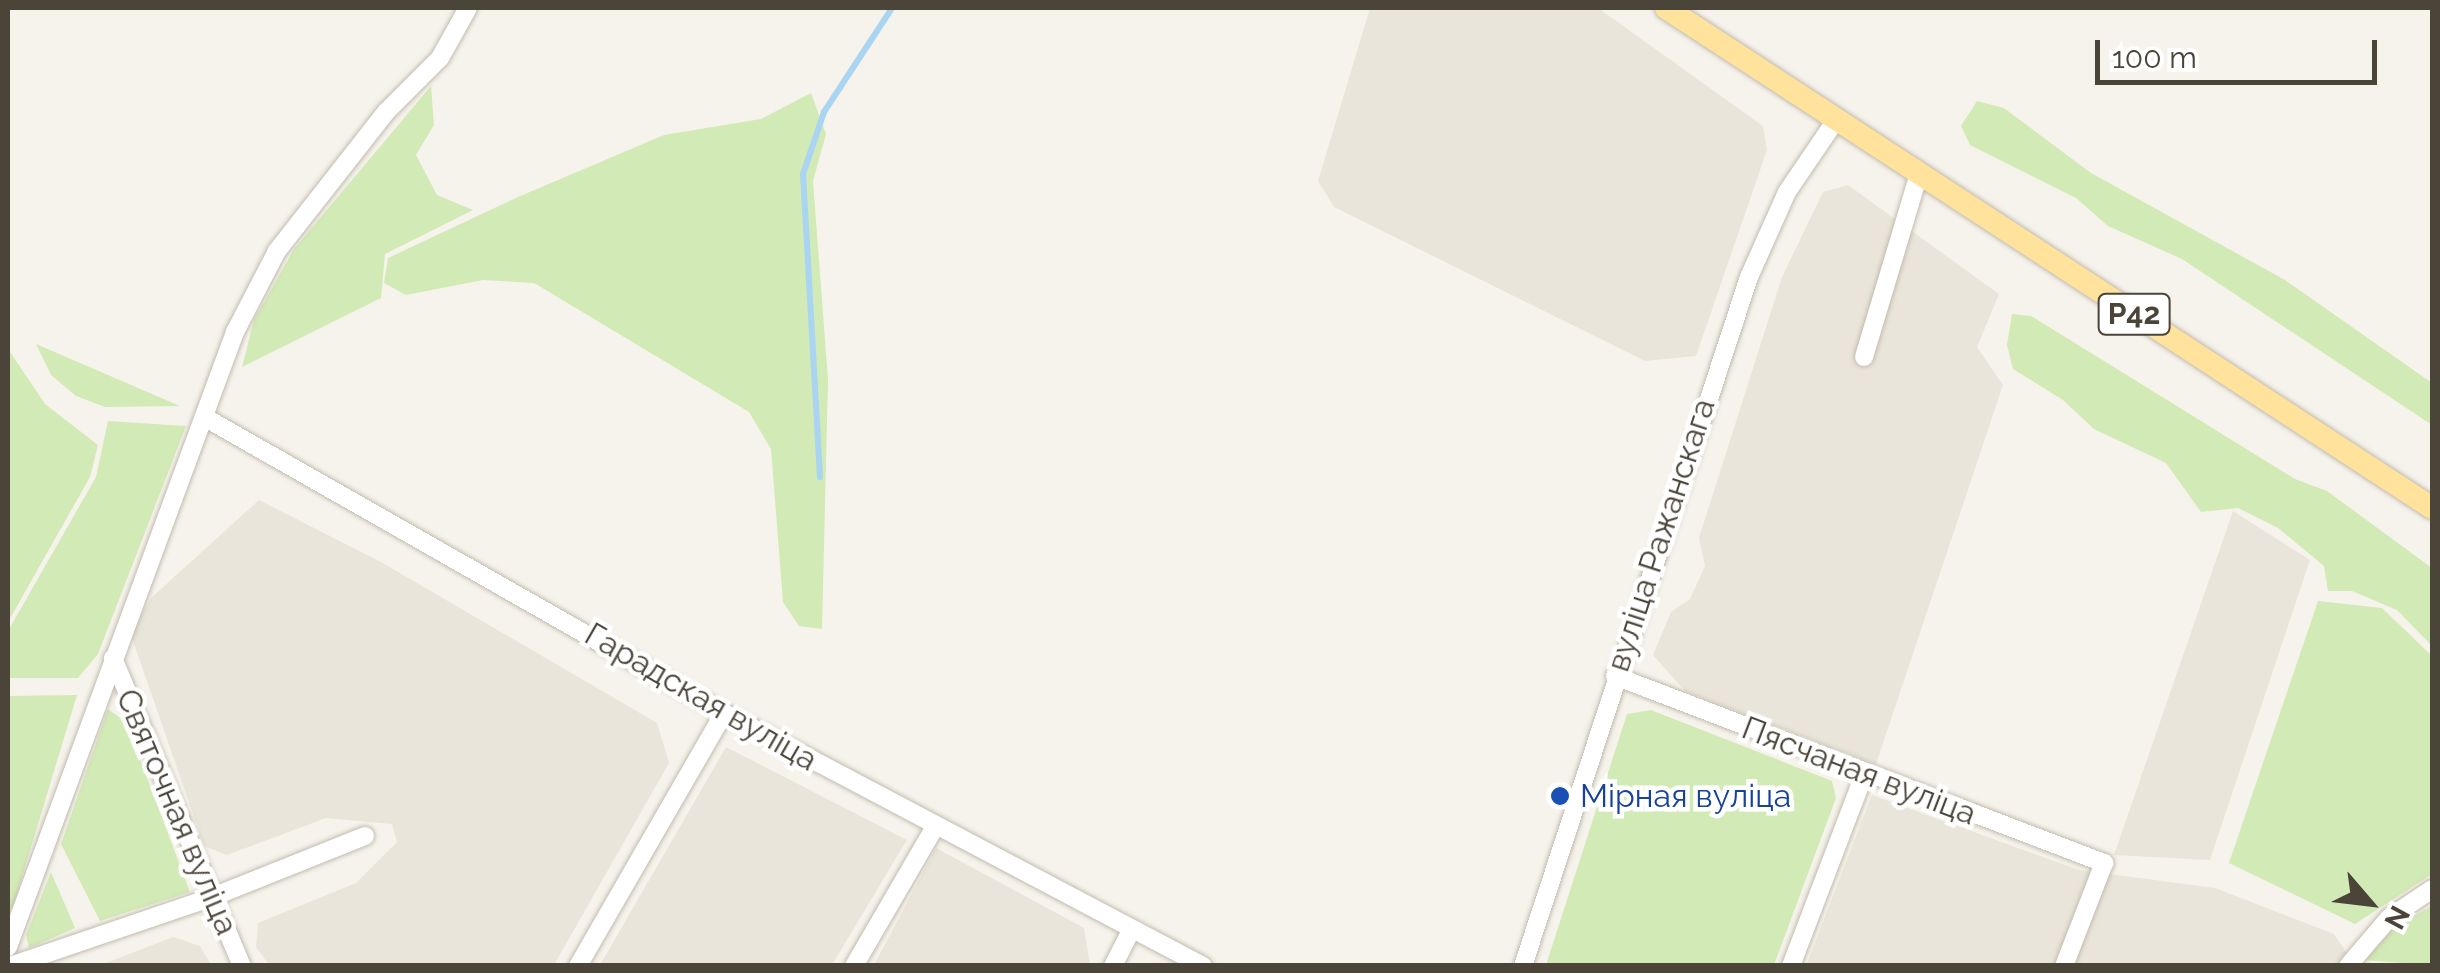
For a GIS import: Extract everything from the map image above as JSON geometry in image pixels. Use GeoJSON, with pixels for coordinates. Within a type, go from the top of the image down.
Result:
{"type":"FeatureCollection","features":[{"type":"Feature","properties":{"kind":"main road","name":"Р42"},"geometry":{"type":"LineString","coordinates":[[1666,8],[2432,508]]}},
{"type":"Feature","properties":{"kind":"street"},"geometry":{"type":"LineString","coordinates":[[8,947],[235,332],[277,251],[386,112],[440,58],[468,8]]}},
{"type":"Feature","properties":{"kind":"street","name":"вуліца Ражанскага"},"geometry":{"type":"LineString","coordinates":[[1523,966],[1615,676],[1750,277],[1787,192],[1836,120]]}},
{"type":"Feature","properties":{"kind":"street"},"geometry":{"type":"LineString","coordinates":[[1864,357],[1919,174]]}},
{"type":"Feature","properties":{"kind":"street","name":"Гарадская вуліца"},"geometry":{"type":"LineString","coordinates":[[204,417],[724,713],[1130,932],[1203,966]]}},
{"type":"Feature","properties":{"kind":"street","name":"Святочная вуліца"},"geometry":{"type":"LineString","coordinates":[[112,658],[210,898],[242,966]]}},
{"type":"Feature","properties":{"kind":"street","name":"Пясчаная вуліца"},"geometry":{"type":"LineString","coordinates":[[1615,676],[2104,863],[2064,966]]}},
{"type":"Feature","properties":{"kind":"street"},"geometry":{"type":"LineString","coordinates":[[578,966],[724,713]]}},
{"type":"Feature","properties":{"kind":"street"},"geometry":{"type":"LineString","coordinates":[[1791,966],[1864,774]]}},
{"type":"Feature","properties":{"kind":"street"},"geometry":{"type":"LineString","coordinates":[[854,966],[935,827]]}},
{"type":"Feature","properties":{"kind":"street"},"geometry":{"type":"LineString","coordinates":[[10,966],[210,898],[366,836]]}},
{"type":"Feature","properties":{"kind":"street"},"geometry":{"type":"LineString","coordinates":[[2348,966],[2388,918],[2432,889]]}},
{"type":"Feature","properties":{"kind":"street"},"geometry":{"type":"LineString","coordinates":[[1113,966],[1130,932]]}},
{"type":"Feature","properties":{"kind":"shaded area"},"geometry":{"type":"Polygon","coordinates":[[[1370,8],[1598,8],[1763,126],[1767,150],[1696,356],[1645,361],[1334,207],[1318,181],[1370,8]]]}},
{"type":"Feature","properties":{"kind":"shaded area"},"geometry":{"type":"Polygon","coordinates":[[[1848,185],[1999,294],[1977,347],[2003,385],[1876,764],[1685,691],[1653,655],[1671,612],[1690,599],[1705,566],[1699,538],[1782,277],[1823,192],[1848,185]]]}},
{"type":"Feature","properties":{"kind":"shaded area"},"geometry":{"type":"Polygon","coordinates":[[[259,500],[381,562],[657,723],[669,763],[554,965],[269,965],[256,947],[258,923],[356,883],[397,842],[392,824],[326,818],[227,855],[204,846],[131,635],[151,598],[259,500]]]}},
{"type":"Feature","properties":{"kind":"shaded area"},"geometry":{"type":"Polygon","coordinates":[[[2233,511],[2310,560],[2210,860],[2114,855],[2233,511]]]}},
{"type":"Feature","properties":{"kind":"shaded area"},"geometry":{"type":"Polygon","coordinates":[[[726,747],[907,840],[832,965],[600,965],[726,747]]]}},
{"type":"Feature","properties":{"kind":"shaded area"},"geometry":{"type":"Polygon","coordinates":[[[1872,795],[2079,870],[2215,888],[2334,934],[2355,965],[1806,966],[1872,795]]]}},
{"type":"Feature","properties":{"kind":"shaded area"},"geometry":{"type":"Polygon","coordinates":[[[936,848],[1084,928],[1090,965],[874,965],[936,848]]]}},
{"type":"Feature","properties":{"kind":"shaded area"},"geometry":{"type":"Polygon","coordinates":[[[173,937],[200,946],[211,965],[101,965],[173,937]]]}},
{"type":"Feature","properties":{"kind":"green space"},"geometry":{"type":"Polygon","coordinates":[[[431,86],[434,125],[416,155],[437,195],[473,210],[385,254],[381,298],[242,367],[254,320],[294,249],[431,86]]]}},
{"type":"Feature","properties":{"kind":"green space"},"geometry":{"type":"Polygon","coordinates":[[[811,93],[826,134],[813,181],[828,380],[822,629],[799,626],[783,602],[771,449],[749,412],[534,283],[483,280],[406,295],[384,283],[388,258],[518,197],[664,135],[761,119],[811,93]]]}},
{"type":"Feature","properties":{"kind":"green space"},"geometry":{"type":"Polygon","coordinates":[[[1977,101],[2004,108],[2091,173],[2285,280],[2432,383],[2432,425],[2182,259],[2108,226],[2076,198],[1970,145],[1961,126],[1977,101]]]}},
{"type":"Feature","properties":{"kind":"green space"},"geometry":{"type":"Polygon","coordinates":[[[2012,314],[2031,316],[2295,479],[2327,491],[2432,568],[2432,646],[2397,610],[2352,591],[2328,591],[2324,566],[2278,528],[2238,508],[2201,512],[2166,463],[2094,429],[2063,400],[2013,369],[2007,345],[2012,314]]]}},
{"type":"Feature","properties":{"kind":"green space"},"geometry":{"type":"Polygon","coordinates":[[[36,344],[180,406],[105,407],[76,396],[51,375],[36,344]]]}},
{"type":"Feature","properties":{"kind":"green space"},"geometry":{"type":"Polygon","coordinates":[[[8,349],[45,404],[98,445],[90,477],[8,622],[8,349]]]}},
{"type":"Feature","properties":{"kind":"green space"},"geometry":{"type":"Polygon","coordinates":[[[108,421],[186,426],[98,654],[78,678],[8,678],[8,631],[96,477],[108,421]]]}},
{"type":"Feature","properties":{"kind":"green space"},"geometry":{"type":"Polygon","coordinates":[[[2318,601],[2382,608],[2432,656],[2432,874],[2355,924],[2229,863],[2318,601]]]}},
{"type":"Feature","properties":{"kind":"green space"},"geometry":{"type":"Polygon","coordinates":[[[77,695],[13,907],[8,912],[8,696],[77,695]]]}},
{"type":"Feature","properties":{"kind":"green space"},"geometry":{"type":"Polygon","coordinates":[[[108,709],[126,722],[190,892],[100,921],[61,844],[108,709]]]}},
{"type":"Feature","properties":{"kind":"green space"},"geometry":{"type":"Polygon","coordinates":[[[1651,710],[1832,781],[1836,798],[1774,965],[1546,965],[1627,714],[1651,710]]]}},
{"type":"Feature","properties":{"kind":"green space"},"geometry":{"type":"Polygon","coordinates":[[[51,872],[75,928],[29,948],[26,935],[51,872]]]}},
{"type":"Feature","properties":{"kind":"green space"},"geometry":{"type":"Polygon","coordinates":[[[2432,906],[2432,965],[2362,960],[2399,924],[2432,906]]]}},
{"type":"Feature","properties":{"kind":"waterway"},"geometry":{"type":"LineString","coordinates":[[820,477],[803,174],[824,112],[892,8]]}},
{"type":"Feature","properties":{"kind":"place","name":"Мірная вуліца"},"geometry":{"type":"Point","coordinates":[1560,796]}}]}
